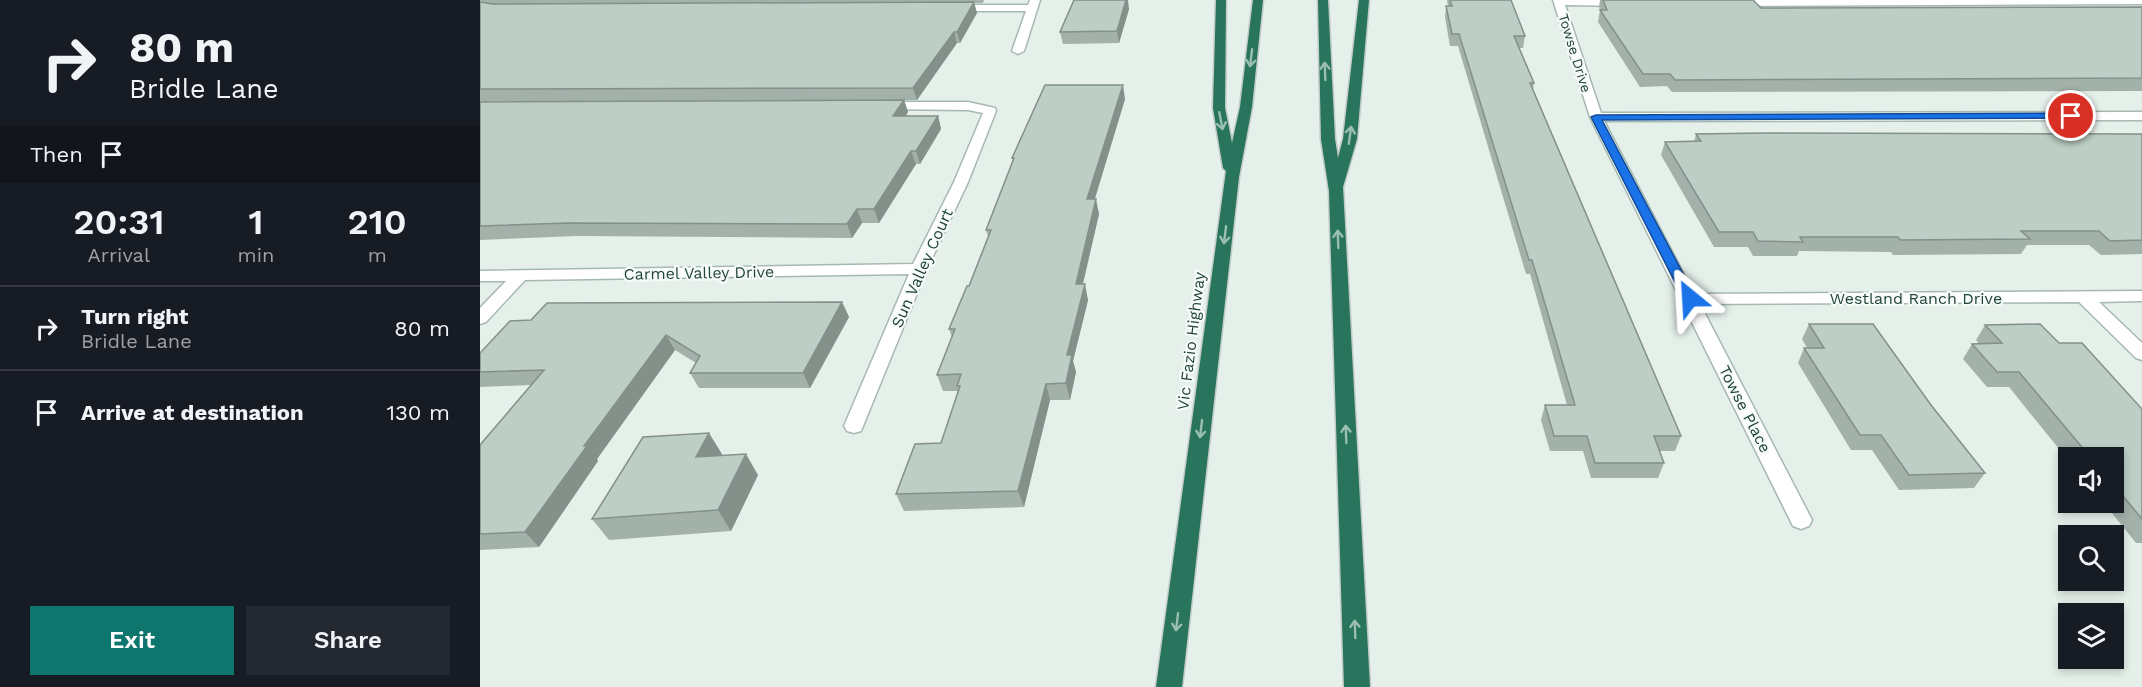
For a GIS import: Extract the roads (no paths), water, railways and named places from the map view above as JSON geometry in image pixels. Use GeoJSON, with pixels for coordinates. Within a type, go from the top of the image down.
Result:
{"type":"FeatureCollection","features":[{"type":"Feature","properties":{"kind":"highway"},"geometry":{"type":"LineString","coordinates":[[1221,0],[1219,108],[1232,177]]}},
{"type":"Feature","properties":{"kind":"highway","name":"Vic Fazio Highway"},"geometry":{"type":"LineString","coordinates":[[1169,687],[1232,177],[1246,107],[1258,0]]}},
{"type":"Feature","properties":{"kind":"highway"},"geometry":{"type":"LineString","coordinates":[[1323,0],[1328,139],[1336,191],[1357,687]]}},
{"type":"Feature","properties":{"kind":"highway"},"geometry":{"type":"LineString","coordinates":[[1336,191],[1350,139],[1364,0]]}},
{"type":"Feature","properties":{"kind":"street"},"geometry":{"type":"LineString","coordinates":[[1558,1],[1631,3]]}},
{"type":"Feature","properties":{"kind":"street","name":"Towse Drive"},"geometry":{"type":"LineString","coordinates":[[1558,1],[1596,117],[1690,298]]}},
{"type":"Feature","properties":{"kind":"street"},"geometry":{"type":"LineString","coordinates":[[1725,3],[2142,1]]}},
{"type":"Feature","properties":{"kind":"street"},"geometry":{"type":"LineString","coordinates":[[938,8],[1034,4],[1018,51]]}},
{"type":"Feature","properties":{"kind":"street","name":"Sun Valley Court"},"geometry":{"type":"LineString","coordinates":[[854,426],[919,269],[961,182],[990,111],[968,106],[873,106]]}},
{"type":"Feature","properties":{"kind":"street"},"geometry":{"type":"LineString","coordinates":[[1596,117],[2142,116]]}},
{"type":"Feature","properties":{"kind":"street","name":"Carmel Valley Drive"},"geometry":{"type":"LineString","coordinates":[[480,276],[919,269]]}},
{"type":"Feature","properties":{"kind":"street"},"geometry":{"type":"LineString","coordinates":[[480,318],[520,276]]}},
{"type":"Feature","properties":{"kind":"street"},"geometry":{"type":"LineString","coordinates":[[2084,297],[2142,354]]}},
{"type":"Feature","properties":{"kind":"street","name":"Westland Ranch Drive"},"geometry":{"type":"LineString","coordinates":[[1690,298],[2142,297]]}},
{"type":"Feature","properties":{"kind":"street","name":"Towse Place"},"geometry":{"type":"LineString","coordinates":[[1690,298],[1801,520]]}}]}
